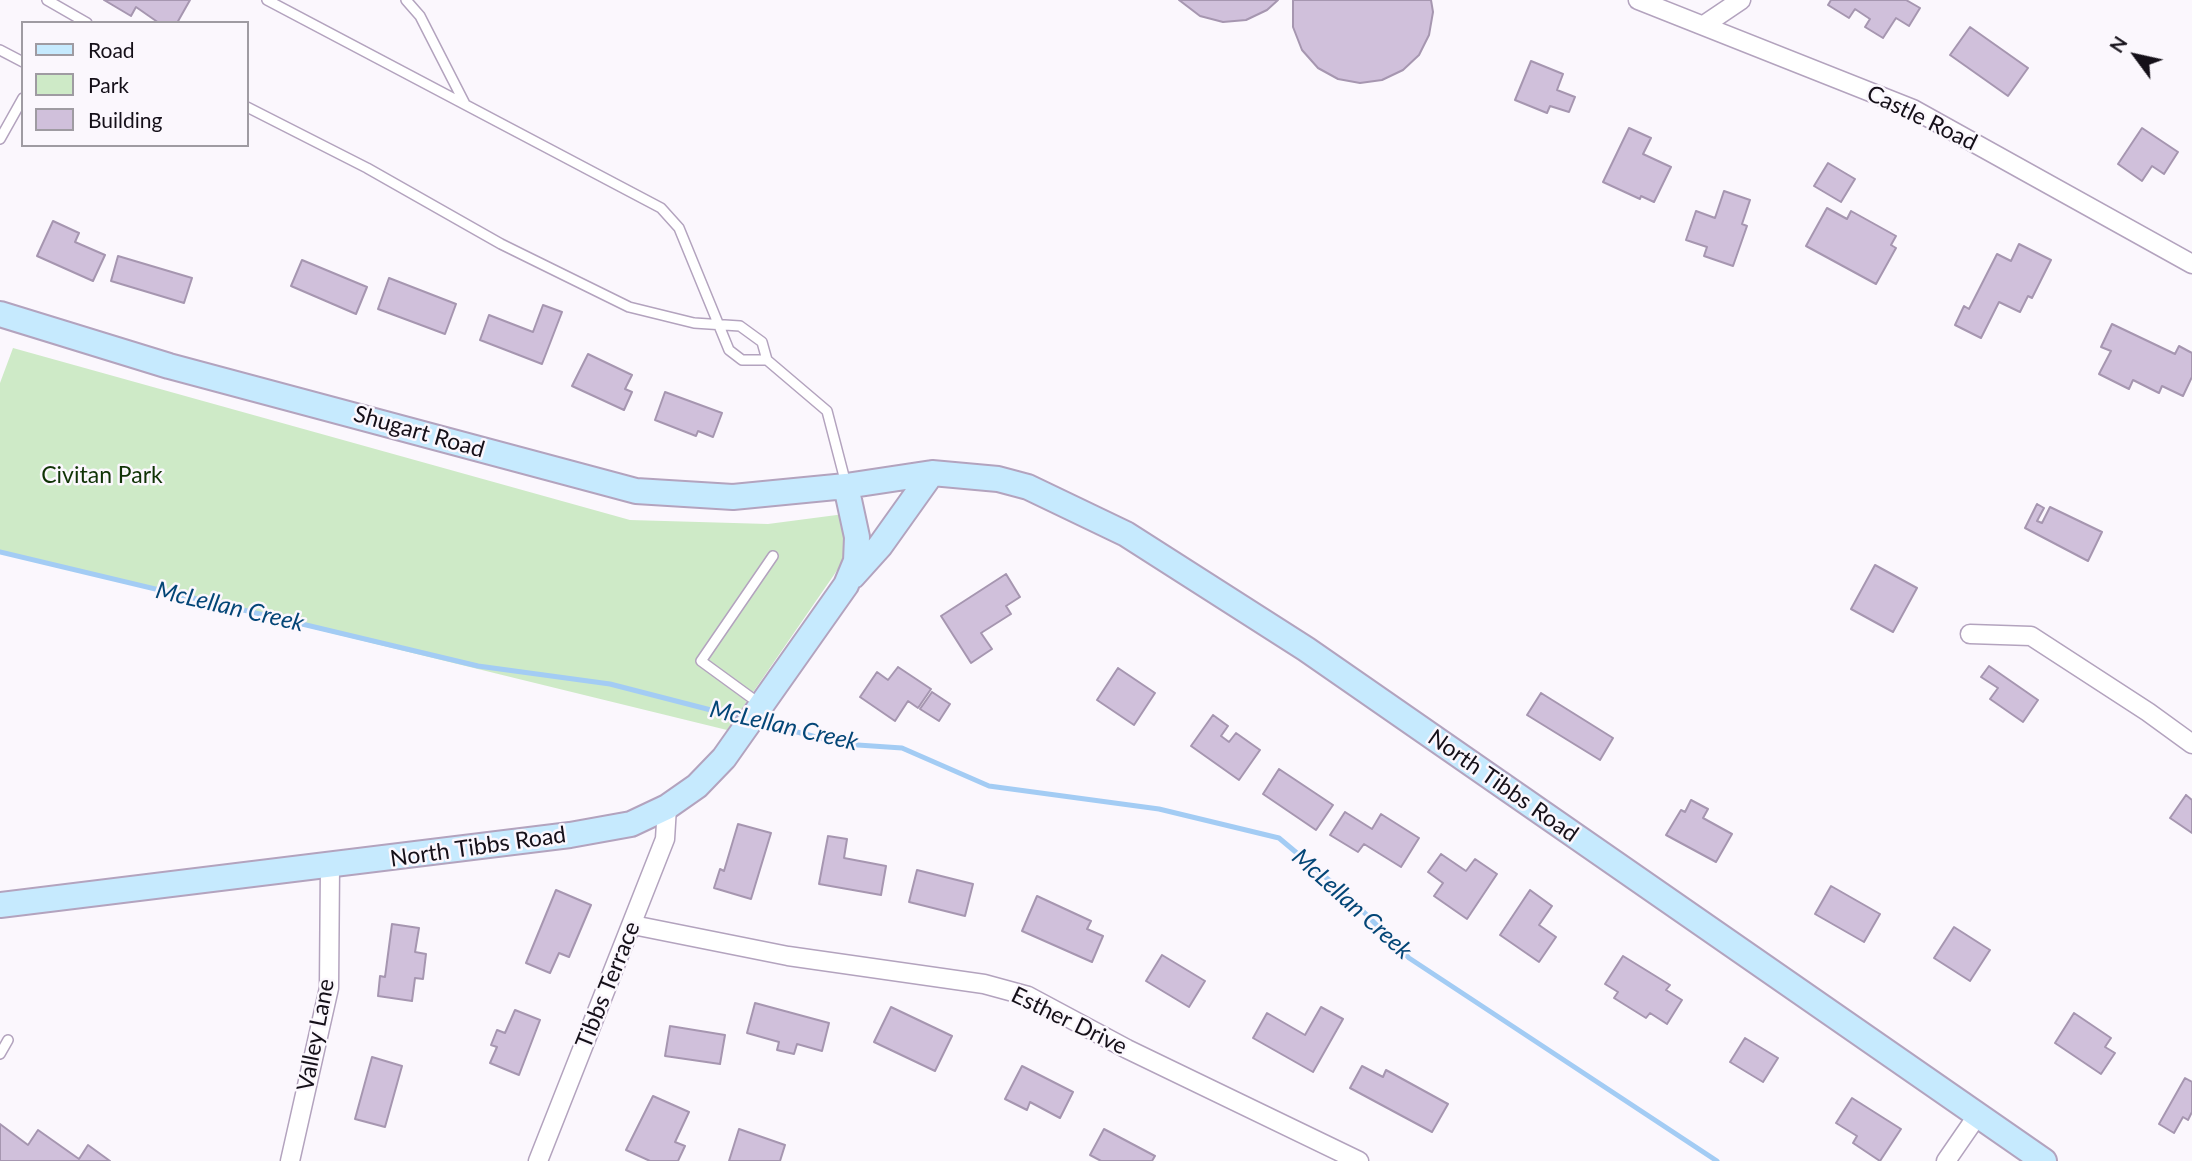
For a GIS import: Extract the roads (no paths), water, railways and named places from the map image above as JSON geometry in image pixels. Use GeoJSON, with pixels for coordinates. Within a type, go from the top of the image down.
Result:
{"type":"FeatureCollection","features":[{"type":"Feature","properties":{"kind":"street","name":"Castle Road"},"geometry":{"type":"LineString","coordinates":[[1638,0],[1913,109],[2192,264]]}},
{"type":"Feature","properties":{"kind":"street"},"geometry":{"type":"LineString","coordinates":[[1704,25],[1741,0]]}},
{"type":"Feature","properties":{"kind":"street","name":"Shugart Road"},"geometry":{"type":"LineString","coordinates":[[0,314],[169,366],[636,491],[733,497],[846,486]]}},
{"type":"Feature","properties":{"kind":"street","name":"North Tibbs Road"},"geometry":{"type":"LineString","coordinates":[[0,905],[330,866],[570,835],[631,824],[667,807],[697,786],[724,758],[845,585],[880,545],[932,473]]}},
{"type":"Feature","properties":{"kind":"street","name":"North Tibbs Road"},"geometry":{"type":"LineString","coordinates":[[845,585],[856,561],[857,537],[846,486],[932,473],[998,479],[1028,487],[1126,534],[1306,649],[2044,1161]]}},
{"type":"Feature","properties":{"kind":"street"},"geometry":{"type":"LineString","coordinates":[[1970,634],[2031,636],[2192,744]]}},
{"type":"Feature","properties":{"kind":"street","name":"Tibbs Terrace"},"geometry":{"type":"LineString","coordinates":[[538,1161],[665,839],[667,807]]}},
{"type":"Feature","properties":{"kind":"street","name":"Valley Lane"},"geometry":{"type":"LineString","coordinates":[[290,1161],[329,988],[330,866]]}},
{"type":"Feature","properties":{"kind":"street","name":"Esther Drive"},"geometry":{"type":"LineString","coordinates":[[633,925],[788,956],[972,982],[1028,996],[1127,1049],[1359,1161]]}},
{"type":"Feature","properties":{"kind":"street"},"geometry":{"type":"LineString","coordinates":[[1946,1161],[1977,1116]]}},
{"type":"Feature","properties":{"kind":"lane"},"geometry":{"type":"LineString","coordinates":[[47,0],[84,21]]}},
{"type":"Feature","properties":{"kind":"lane"},"geometry":{"type":"LineString","coordinates":[[267,0],[661,208],[679,228],[729,350],[742,360],[767,360]]}},
{"type":"Feature","properties":{"kind":"lane"},"geometry":{"type":"LineString","coordinates":[[407,0],[420,16],[466,106]]}},
{"type":"Feature","properties":{"kind":"lane"},"geometry":{"type":"LineString","coordinates":[[0,50],[21,61]]}},
{"type":"Feature","properties":{"kind":"lane"},"geometry":{"type":"LineString","coordinates":[[0,139],[21,101]]}},
{"type":"Feature","properties":{"kind":"lane"},"geometry":{"type":"LineString","coordinates":[[248,108],[367,167],[501,244],[629,307],[718,327],[740,326],[762,342],[767,360],[827,411],[846,486]]}},
{"type":"Feature","properties":{"kind":"lane"},"geometry":{"type":"LineString","coordinates":[[760,707],[701,661],[774,556]]}},
{"type":"Feature","properties":{"kind":"lane"},"geometry":{"type":"LineString","coordinates":[[0,1054],[8,1040]]}},
{"type":"Feature","properties":{"kind":"waterway","name":"McLellan Creek"},"geometry":{"type":"LineString","coordinates":[[0,552],[478,666],[610,684],[742,718]]}},
{"type":"Feature","properties":{"kind":"waterway","name":"McLellan Creek"},"geometry":{"type":"LineString","coordinates":[[759,722],[843,744],[902,748],[989,786],[1159,809],[1279,838],[1348,896],[1409,958],[1717,1161]]}},
{"type":"Feature","properties":{"kind":"park label","name":"Civitan Park"},"geometry":{"type":"Point","coordinates":[102,476]}}]}
